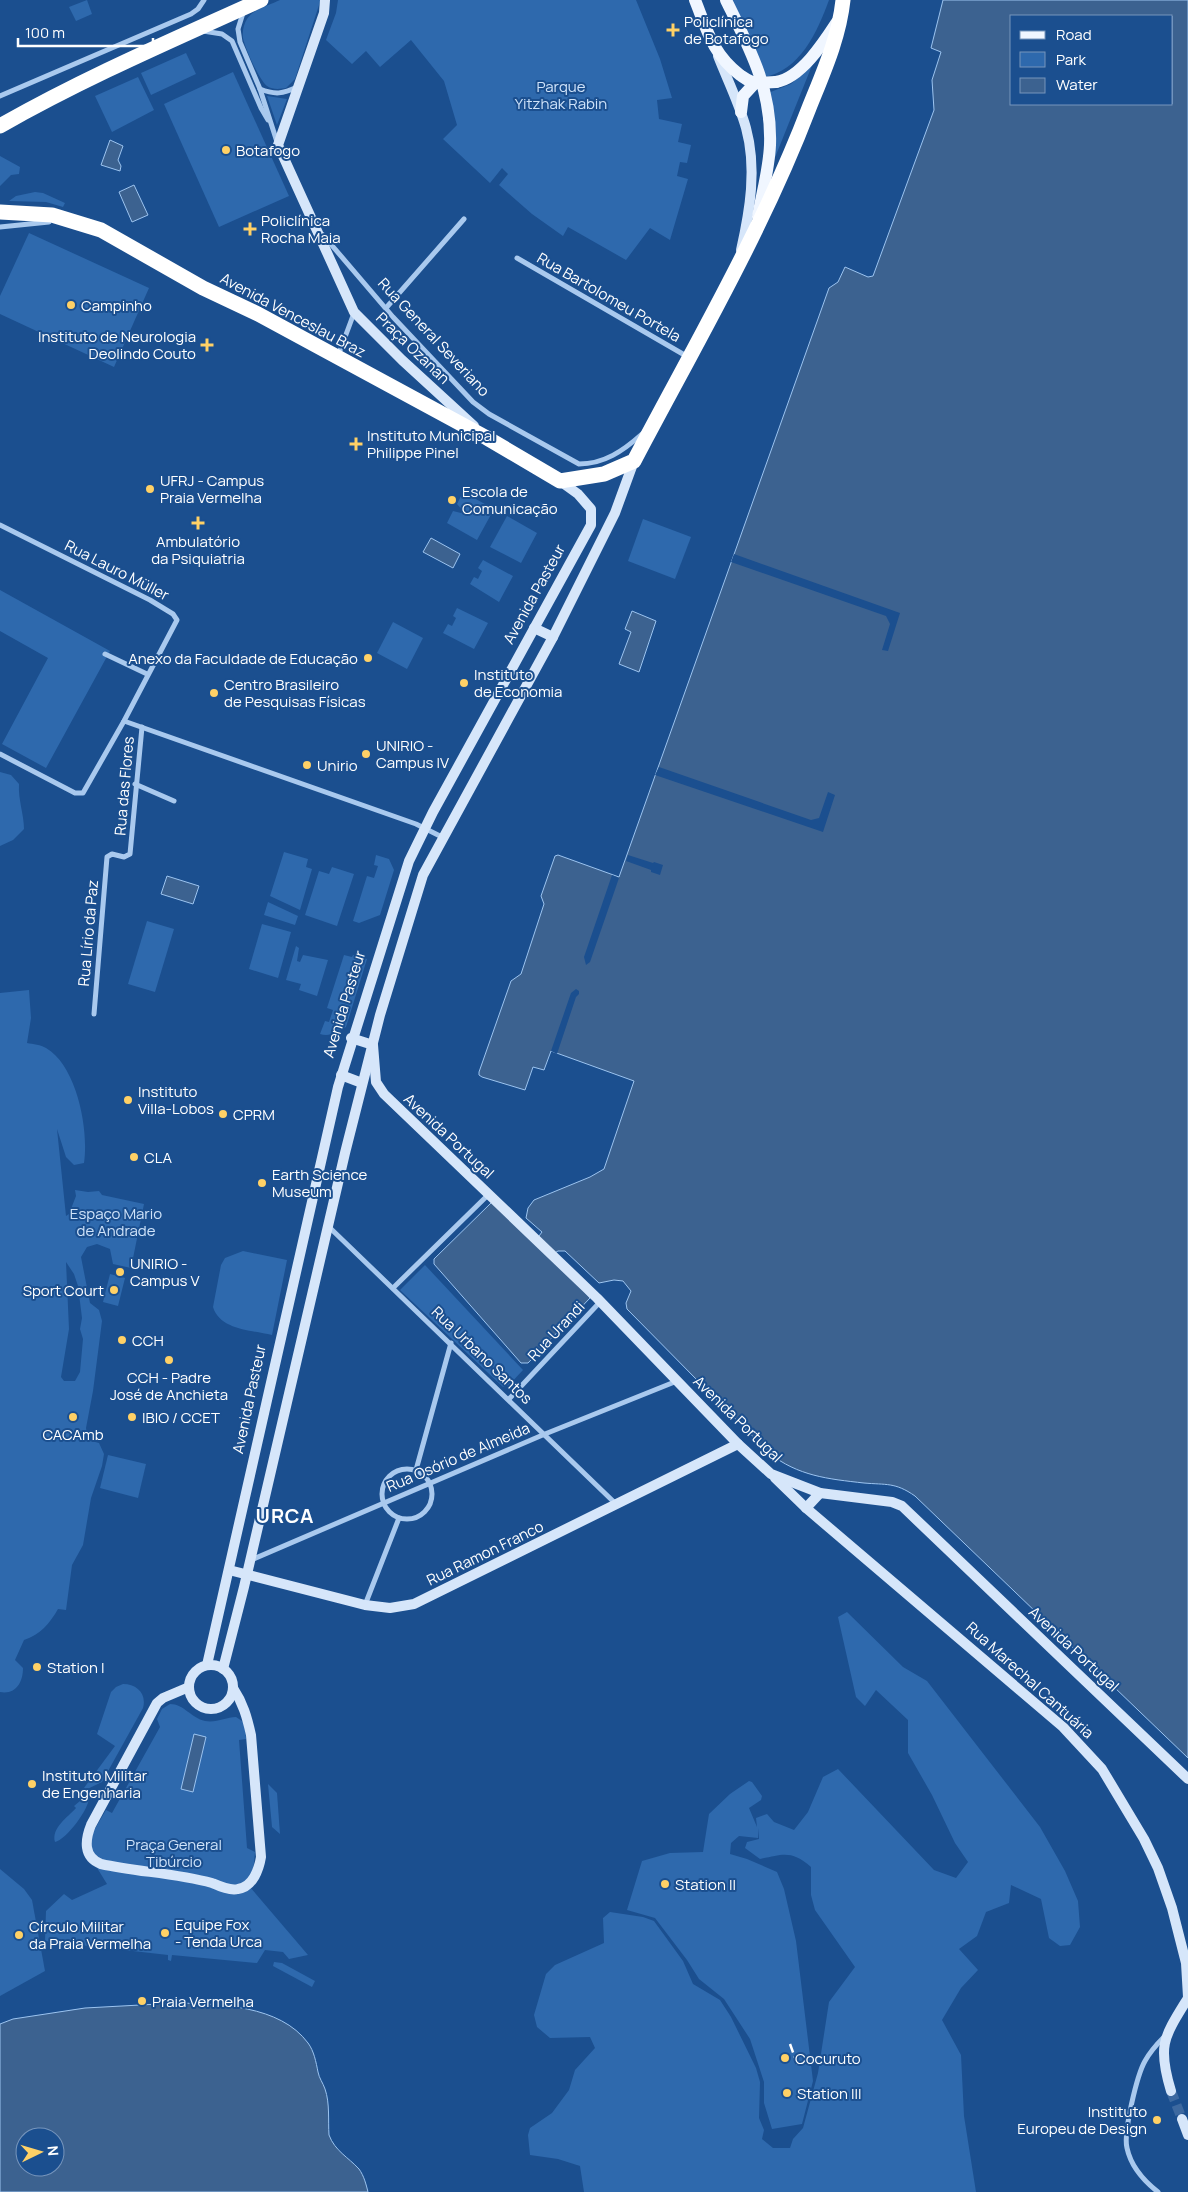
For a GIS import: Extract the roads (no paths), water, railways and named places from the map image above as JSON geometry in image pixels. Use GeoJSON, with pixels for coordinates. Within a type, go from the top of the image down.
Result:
{"type":"FeatureCollection","features":[{"type":"Feature","properties":{"kind":"highway"},"geometry":{"type":"LineString","coordinates":[[230,0],[255,2]]}},
{"type":"Feature","properties":{"kind":"highway"},"geometry":{"type":"LineString","coordinates":[[560,481],[604,474],[634,461],[756,232],[794,147],[833,48],[843,0]]}},
{"type":"Feature","properties":{"kind":"highway"},"geometry":{"type":"LineString","coordinates":[[0,126],[30,109],[192,30],[255,2]]}},
{"type":"Feature","properties":{"kind":"highway","name":"Avenida Venceslau Braz"},"geometry":{"type":"LineString","coordinates":[[0,212],[44,214],[101,230],[203,288],[258,314],[487,438],[560,481]]}},
{"type":"Feature","properties":{"kind":"main road"},"geometry":{"type":"LineString","coordinates":[[695,0],[716,52],[733,70],[756,84]]}},
{"type":"Feature","properties":{"kind":"main road"},"geometry":{"type":"LineString","coordinates":[[726,0],[762,78],[768,107],[769,157],[756,232]]}},
{"type":"Feature","properties":{"kind":"main road"},"geometry":{"type":"LineString","coordinates":[[741,112],[743,96],[756,84],[776,82],[790,77],[821,47],[841,16]]}},
{"type":"Feature","properties":{"kind":"street"},"geometry":{"type":"LineString","coordinates":[[0,96],[192,14],[204,0]]}},
{"type":"Feature","properties":{"kind":"street"},"geometry":{"type":"LineString","coordinates":[[278,145],[324,14],[325,0]]}},
{"type":"Feature","properties":{"kind":"street","name":"Rua General Severiano"},"geometry":{"type":"LineString","coordinates":[[255,2],[241,18],[239,36],[260,89],[278,145],[354,312]]}},
{"type":"Feature","properties":{"kind":"street","name":"Rua General Severiano"},"geometry":{"type":"LineString","coordinates":[[192,30],[212,32],[227,37],[232,41],[261,108],[270,122]]}},
{"type":"Feature","properties":{"kind":"street"},"geometry":{"type":"LineString","coordinates":[[716,52],[741,112],[749,143],[751,187],[748,219],[738,263]]}},
{"type":"Feature","properties":{"kind":"street"},"geometry":{"type":"LineString","coordinates":[[260,89],[273,94],[282,94],[298,87]]}},
{"type":"Feature","properties":{"kind":"street"},"geometry":{"type":"LineString","coordinates":[[386,308],[464,219]]}},
{"type":"Feature","properties":{"kind":"street"},"geometry":{"type":"LineString","coordinates":[[0,227],[53,221],[78,222]]}},
{"type":"Feature","properties":{"kind":"street","name":"Rua General Severiano"},"geometry":{"type":"LineString","coordinates":[[313,224],[386,308],[473,402],[489,414],[579,464],[601,462],[630,445],[654,423]]}},
{"type":"Feature","properties":{"kind":"street","name":"Rua Bartolomeu Portela"},"geometry":{"type":"LineString","coordinates":[[517,258],[689,357]]}},
{"type":"Feature","properties":{"kind":"street","name":"Praça Ozanan"},"geometry":{"type":"LineString","coordinates":[[337,357],[354,312],[407,365],[487,438]]}},
{"type":"Feature","properties":{"kind":"street"},"geometry":{"type":"LineString","coordinates":[[223,1669],[247,1575],[327,1225],[362,1083],[422,875],[553,637],[615,513],[634,461]]}},
{"type":"Feature","properties":{"kind":"street","name":"Avenida Pasteur"},"geometry":{"type":"LineString","coordinates":[[207,1665],[341,1076],[409,861],[424,828],[591,525],[591,509],[578,494],[560,481]]}},
{"type":"Feature","properties":{"kind":"street","name":"Rua Lauro Müller"},"geometry":{"type":"LineString","coordinates":[[0,525],[150,600],[173,614],[177,620],[176,626],[147,674],[124,721],[83,793],[75,793],[0,754]]}},
{"type":"Feature","properties":{"kind":"street"},"geometry":{"type":"LineString","coordinates":[[534,628],[553,637]]}},
{"type":"Feature","properties":{"kind":"street"},"geometry":{"type":"LineString","coordinates":[[105,654],[147,674]]}},
{"type":"Feature","properties":{"kind":"street"},"geometry":{"type":"LineString","coordinates":[[124,721],[424,828],[442,837]]}},
{"type":"Feature","properties":{"kind":"street","name":"Rua das Flores"},"geometry":{"type":"LineString","coordinates":[[108,855],[124,857],[130,854],[135,784],[142,727]]}},
{"type":"Feature","properties":{"kind":"street"},"geometry":{"type":"LineString","coordinates":[[135,784],[174,801]]}},
{"type":"Feature","properties":{"kind":"street","name":"Rua Lírio da Paz"},"geometry":{"type":"LineString","coordinates":[[94,1014],[108,855]]}},
{"type":"Feature","properties":{"kind":"street"},"geometry":{"type":"LineString","coordinates":[[352,1038],[373,1045]]}},
{"type":"Feature","properties":{"kind":"street","name":"Avenida Portugal"},"geometry":{"type":"LineString","coordinates":[[373,1045],[376,1082],[384,1094],[599,1300],[738,1444],[771,1474],[820,1493],[892,1502],[902,1506],[1188,1779]]}},
{"type":"Feature","properties":{"kind":"street"},"geometry":{"type":"LineString","coordinates":[[341,1076],[362,1083]]}},
{"type":"Feature","properties":{"kind":"street"},"geometry":{"type":"LineString","coordinates":[[394,1288],[492,1197]]}},
{"type":"Feature","properties":{"kind":"street","name":"Rua Urbano Santos"},"geometry":{"type":"LineString","coordinates":[[327,1225],[509,1399],[617,1506]]}},
{"type":"Feature","properties":{"kind":"street","name":"Rua Urandi"},"geometry":{"type":"LineString","coordinates":[[509,1399],[599,1300]]}},
{"type":"Feature","properties":{"kind":"street"},"geometry":{"type":"LineString","coordinates":[[416,1470],[451,1343]]}},
{"type":"Feature","properties":{"kind":"street","name":"Rua Osório de Almeida"},"geometry":{"type":"LineString","coordinates":[[250,1560],[545,1434],[677,1381]]}},
{"type":"Feature","properties":{"kind":"street","name":"Rua Ramon Franco"},"geometry":{"type":"LineString","coordinates":[[229,1570],[365,1605],[390,1608],[414,1604],[617,1506],[738,1444]]}},
{"type":"Feature","properties":{"kind":"street"},"geometry":{"type":"LineString","coordinates":[[254,1457],[273,1461]]}},
{"type":"Feature","properties":{"kind":"street"},"geometry":{"type":"LineString","coordinates":[[400,1469],[416,1470],[425,1475],[430,1484],[432,1498],[426,1511],[413,1518],[399,1518],[389,1512],[383,1503],[382,1486],[392,1473],[400,1469]]}},
{"type":"Feature","properties":{"kind":"street","name":"Rua Marechal Cantuária"},"geometry":{"type":"LineString","coordinates":[[771,1474],[806,1508],[1062,1727],[1102,1769],[1144,1839],[1158,1868],[1172,1908],[1187,1964],[1188,1998],[1166,2034]]}},
{"type":"Feature","properties":{"kind":"street"},"geometry":{"type":"LineString","coordinates":[[806,1508],[820,1493]]}},
{"type":"Feature","properties":{"kind":"street"},"geometry":{"type":"LineString","coordinates":[[365,1605],[399,1518]]}},
{"type":"Feature","properties":{"kind":"street"},"geometry":{"type":"LineString","coordinates":[[190,1687],[163,1698],[157,1703],[91,1824],[86,1846],[90,1856],[101,1864],[187,1877],[236,1890],[241,1889],[258,1873],[261,1857],[251,1735],[247,1716],[233,1688],[231,1677],[223,1669],[207,1665],[194,1673],[190,1687],[194,1700],[207,1708],[221,1706],[227,1702],[233,1688]]}},
{"type":"Feature","properties":{"kind":"street"},"geometry":{"type":"LineString","coordinates":[[1166,2034],[1164,2062],[1171,2091]]}},
{"type":"Feature","properties":{"kind":"street"},"geometry":{"type":"LineString","coordinates":[[1158,2192],[1136,2170],[1127,2150],[1126,2139],[1128,2121],[1143,2063],[1166,2034]]}},
{"type":"Feature","properties":{"kind":"street"},"geometry":{"type":"LineString","coordinates":[[1182,2119],[1188,2135]]}},
{"type":"Feature","properties":{"kind":"water"},"geometry":{"type":"Polygon","coordinates":[[[943,0],[1188,0],[1188,1758],[915,1496],[902,1488],[890,1485],[851,1482],[802,1472],[769,1453],[627,1309],[626,1303],[631,1291],[623,1281],[614,1280],[599,1283],[565,1251],[558,1251],[553,1254],[590,1298],[528,1363],[521,1363],[434,1264],[434,1259],[492,1202],[536,1240],[542,1232],[526,1218],[528,1208],[534,1200],[590,1177],[604,1169],[634,1081],[551,1051],[544,1070],[533,1067],[525,1090],[482,1077],[479,1075],[479,1072],[511,981],[521,974],[544,904],[541,896],[555,856],[558,855],[619,877],[829,288],[838,282],[845,267],[868,277],[873,276],[934,110],[932,80],[941,52],[931,48],[943,0]]]}},
{"type":"Feature","properties":{"kind":"water"},"geometry":{"type":"Polygon","coordinates":[[[110,140],[123,146],[118,160],[121,166],[120,171],[101,165],[110,140]]]}},
{"type":"Feature","properties":{"kind":"water"},"geometry":{"type":"Polygon","coordinates":[[[134,185],[148,215],[132,222],[119,192],[134,185]]]}},
{"type":"Feature","properties":{"kind":"water"},"geometry":{"type":"Polygon","coordinates":[[[431,538],[460,554],[453,568],[423,552],[431,538]]]}},
{"type":"Feature","properties":{"kind":"water"},"geometry":{"type":"Polygon","coordinates":[[[632,611],[656,621],[639,672],[619,664],[631,632],[625,629],[632,611]]]}},
{"type":"Feature","properties":{"kind":"water"},"geometry":{"type":"Polygon","coordinates":[[[167,876],[199,886],[193,904],[161,894],[167,876]]]}},
{"type":"Feature","properties":{"kind":"water"},"geometry":{"type":"Polygon","coordinates":[[[194,1734],[206,1737],[193,1792],[181,1789],[194,1734]]]}},
{"type":"Feature","properties":{"kind":"water"},"geometry":{"type":"Polygon","coordinates":[[[177,2003],[211,2004],[248,2009],[282,2021],[296,2030],[312,2050],[327,2094],[329,2135],[338,2150],[359,2169],[364,2177],[368,2192],[0,2192],[0,2024],[13,2019],[85,2008],[177,2003]]]}},
{"type":"Feature","properties":{"kind":"tunnel"},"geometry":{"type":"LineString","coordinates":[[1171,2091],[1182,2119]]}},
{"type":"Feature","properties":{"kind":"railway"},"geometry":{"type":"LineString","coordinates":[[790,2044],[798,2066]]}},
{"type":"Feature","properties":{"kind":"place","name":"Policlínica de Botafogo"},"geometry":{"type":"Point","coordinates":[673,30]}},
{"type":"Feature","properties":{"kind":"place","name":"Botafogo"},"geometry":{"type":"Point","coordinates":[226,150]}},
{"type":"Feature","properties":{"kind":"place","name":"Policlínica Rocha Maia"},"geometry":{"type":"Point","coordinates":[250,229]}},
{"type":"Feature","properties":{"kind":"place","name":"Campinho"},"geometry":{"type":"Point","coordinates":[71,305]}},
{"type":"Feature","properties":{"kind":"place","name":"Instituto de Neurologia Deolindo Couto"},"geometry":{"type":"Point","coordinates":[207,345]}},
{"type":"Feature","properties":{"kind":"place","name":"Instituto Municipal Philippe Pinel"},"geometry":{"type":"Point","coordinates":[356,444]}},
{"type":"Feature","properties":{"kind":"place","name":"UFRJ - Campus Praia Vermelha"},"geometry":{"type":"Point","coordinates":[150,489]}},
{"type":"Feature","properties":{"kind":"place","name":"Escola de Comunicação"},"geometry":{"type":"Point","coordinates":[452,500]}},
{"type":"Feature","properties":{"kind":"place","name":"Ambulatório da Psiquiatria"},"geometry":{"type":"Point","coordinates":[198,523]}},
{"type":"Feature","properties":{"kind":"place","name":"Anexo da Faculdade de Educação"},"geometry":{"type":"Point","coordinates":[368,658]}},
{"type":"Feature","properties":{"kind":"place","name":"Instituto de Economia"},"geometry":{"type":"Point","coordinates":[464,683]}},
{"type":"Feature","properties":{"kind":"place","name":"Centro Brasileiro de Pesquisas Físicas"},"geometry":{"type":"Point","coordinates":[214,693]}},
{"type":"Feature","properties":{"kind":"place","name":"UNIRIO - Campus IV"},"geometry":{"type":"Point","coordinates":[366,754]}},
{"type":"Feature","properties":{"kind":"place","name":"Unirio"},"geometry":{"type":"Point","coordinates":[307,765]}},
{"type":"Feature","properties":{"kind":"place","name":"Instituto Villa-Lobos"},"geometry":{"type":"Point","coordinates":[128,1100]}},
{"type":"Feature","properties":{"kind":"place","name":"CPRM"},"geometry":{"type":"Point","coordinates":[223,1114]}},
{"type":"Feature","properties":{"kind":"place","name":"CLA"},"geometry":{"type":"Point","coordinates":[134,1157]}},
{"type":"Feature","properties":{"kind":"place","name":"Earth Science Museum"},"geometry":{"type":"Point","coordinates":[262,1183]}},
{"type":"Feature","properties":{"kind":"place","name":"UNIRIO - Campus V"},"geometry":{"type":"Point","coordinates":[120,1272]}},
{"type":"Feature","properties":{"kind":"place","name":"Sport Court"},"geometry":{"type":"Point","coordinates":[114,1290]}},
{"type":"Feature","properties":{"kind":"place","name":"CCH"},"geometry":{"type":"Point","coordinates":[122,1340]}},
{"type":"Feature","properties":{"kind":"place","name":"CCH - Padre José de Anchieta"},"geometry":{"type":"Point","coordinates":[169,1360]}},
{"type":"Feature","properties":{"kind":"place","name":"CACAmb"},"geometry":{"type":"Point","coordinates":[73,1417]}},
{"type":"Feature","properties":{"kind":"place","name":"IBIO / CCET"},"geometry":{"type":"Point","coordinates":[132,1417]}},
{"type":"Feature","properties":{"kind":"place","name":"Station I"},"geometry":{"type":"Point","coordinates":[37,1667]}},
{"type":"Feature","properties":{"kind":"place","name":"Instituto Militar de Engenharia"},"geometry":{"type":"Point","coordinates":[32,1784]}},
{"type":"Feature","properties":{"kind":"place","name":"Station II"},"geometry":{"type":"Point","coordinates":[665,1884]}},
{"type":"Feature","properties":{"kind":"place","name":"Equipe Fox - Tenda Urca"},"geometry":{"type":"Point","coordinates":[165,1933]}},
{"type":"Feature","properties":{"kind":"place","name":"Círculo Militar da Praia Vermelha"},"geometry":{"type":"Point","coordinates":[19,1935]}},
{"type":"Feature","properties":{"kind":"place","name":"Praia Vermelha"},"geometry":{"type":"Point","coordinates":[142,2001]}},
{"type":"Feature","properties":{"kind":"place","name":"Cocuruto"},"geometry":{"type":"Point","coordinates":[785,2058]}},
{"type":"Feature","properties":{"kind":"place","name":"Station III"},"geometry":{"type":"Point","coordinates":[787,2093]}},
{"type":"Feature","properties":{"kind":"place","name":"Instituto Europeu de Design"},"geometry":{"type":"Point","coordinates":[1157,2120]}},
{"type":"Feature","properties":{"kind":"district","name":"URCA"},"geometry":{"type":"Point","coordinates":[285,1515]}},
{"type":"Feature","properties":{"kind":"park label","name":"Parque Yitzhak Rabin"},"geometry":{"type":"Point","coordinates":[561,94]}},
{"type":"Feature","properties":{"kind":"park label","name":"Espaço Mario de Andrade"},"geometry":{"type":"Point","coordinates":[116,1222]}},
{"type":"Feature","properties":{"kind":"park label","name":"Praça General Tibúrcio"},"geometry":{"type":"Point","coordinates":[174,1852]}}]}
